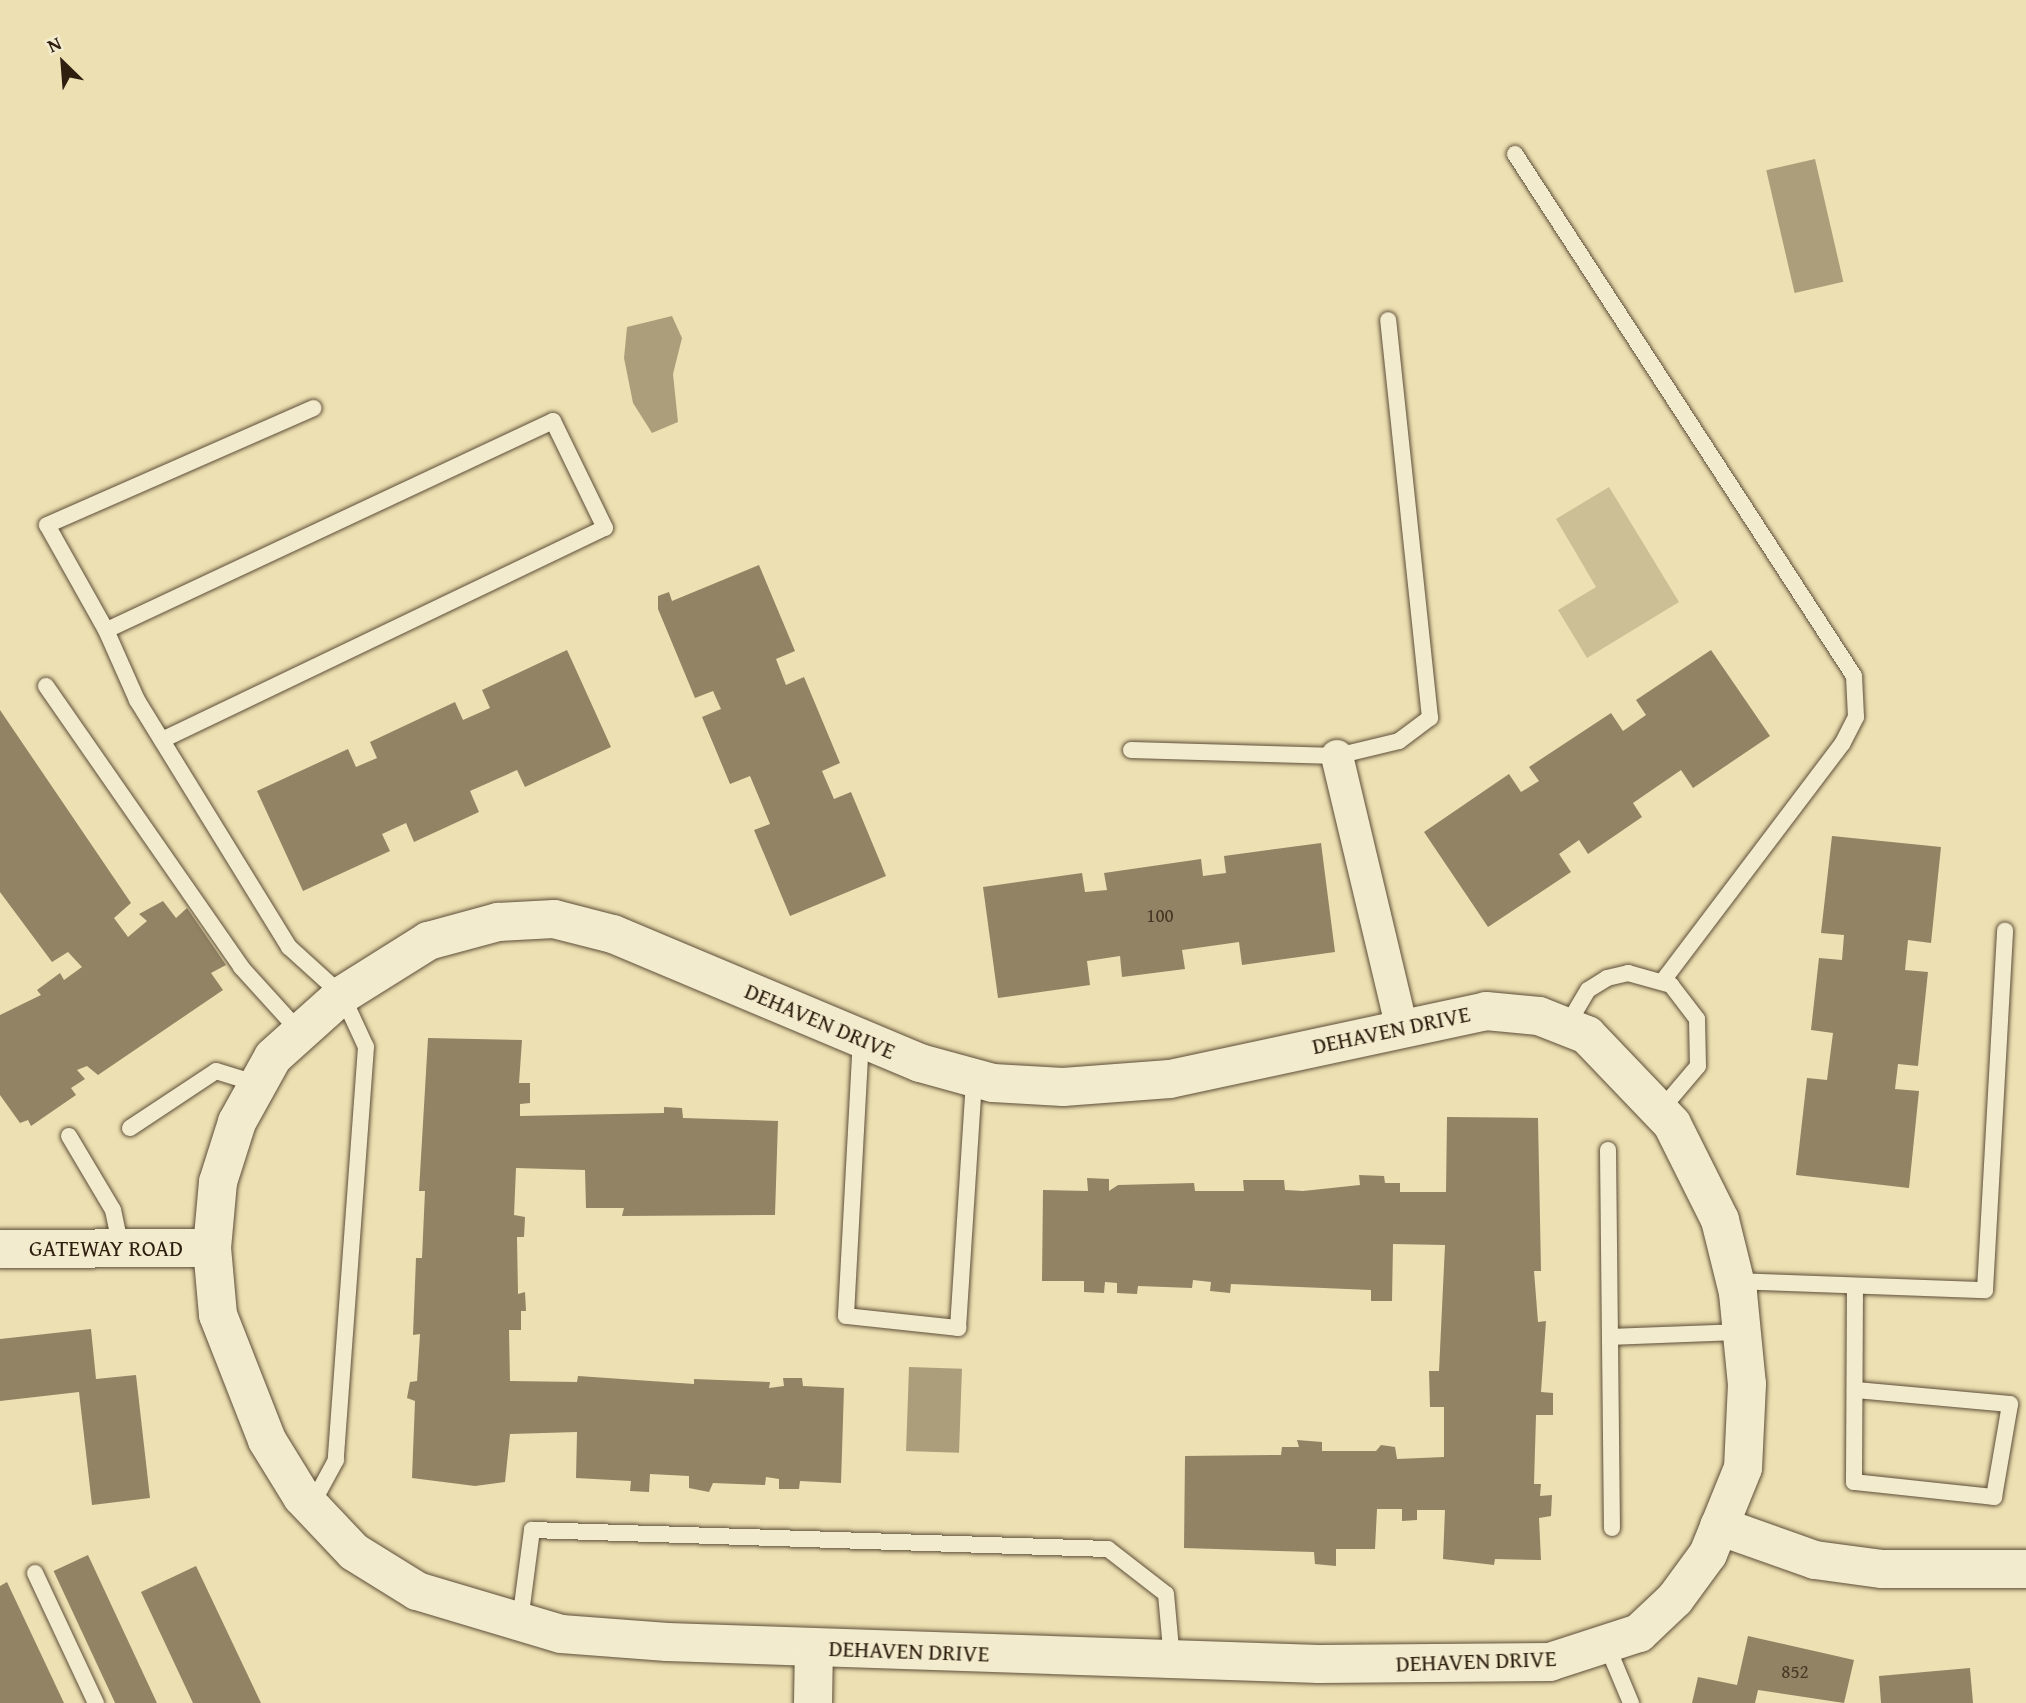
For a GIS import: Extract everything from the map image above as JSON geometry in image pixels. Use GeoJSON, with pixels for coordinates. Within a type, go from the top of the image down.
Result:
{"type":"FeatureCollection","features":[{"type":"Feature","properties":{"kind":"street"},"geometry":{"type":"LineString","coordinates":[[1337,756],[1401,1025]]}},
{"type":"Feature","properties":{"kind":"street","name":"DEHAVEN DRIVE"},"geometry":{"type":"LineString","coordinates":[[554,919],[613,934],[861,1038],[975,1077],[1063,1087],[1170,1079],[1401,1025],[1486,1011],[1539,1016],[1587,1035],[1652,1107],[1672,1124],[1720,1220],[1735,1281],[1747,1384],[1742,1468],[1719,1526],[1675,1599],[1639,1633],[1608,1648],[1549,1662],[1172,1660],[814,1648],[561,1634],[520,1624],[417,1591],[354,1552],[311,1506],[267,1440],[236,1371],[218,1315],[212,1248],[218,1182],[237,1122],[273,1057],[342,995],[428,941],[498,922],[554,919]]}},
{"type":"Feature","properties":{"kind":"street","name":"GATEWAY ROAD"},"geometry":{"type":"LineString","coordinates":[[0,1249],[120,1244],[212,1248]]}},
{"type":"Feature","properties":{"kind":"street"},"geometry":{"type":"LineString","coordinates":[[1719,1526],[1815,1560],[1882,1569],[2026,1569]]}},
{"type":"Feature","properties":{"kind":"street"},"geometry":{"type":"LineString","coordinates":[[813,1703],[814,1648]]}},
{"type":"Feature","properties":{"kind":"lane"},"geometry":{"type":"LineString","coordinates":[[1515,154],[1854,676],[1856,717],[1846,737],[1663,981]]}},
{"type":"Feature","properties":{"kind":"lane"},"geometry":{"type":"LineString","coordinates":[[1131,750],[1337,756],[1399,741],[1430,718],[1388,320]]}},
{"type":"Feature","properties":{"kind":"lane"},"geometry":{"type":"LineString","coordinates":[[311,1506],[336,1460],[366,1047],[342,995],[289,947],[162,740],[106,630],[47,525],[313,408]]}},
{"type":"Feature","properties":{"kind":"lane"},"geometry":{"type":"LineString","coordinates":[[106,630],[553,422],[605,528],[162,740]]}},
{"type":"Feature","properties":{"kind":"lane"},"geometry":{"type":"LineString","coordinates":[[46,686],[241,967],[300,1032]]}},
{"type":"Feature","properties":{"kind":"lane"},"geometry":{"type":"LineString","coordinates":[[1735,1281],[1985,1290],[2005,931]]}},
{"type":"Feature","properties":{"kind":"lane"},"geometry":{"type":"LineString","coordinates":[[1566,1027],[1588,990],[1607,978],[1628,973],[1663,981],[1687,1000],[1701,1040],[1698,1066],[1686,1083],[1652,1107]]}},
{"type":"Feature","properties":{"kind":"lane"},"geometry":{"type":"LineString","coordinates":[[861,1038],[846,1316],[958,1328],[975,1077]]}},
{"type":"Feature","properties":{"kind":"lane"},"geometry":{"type":"LineString","coordinates":[[130,1128],[216,1071],[258,1084]]}},
{"type":"Feature","properties":{"kind":"lane"},"geometry":{"type":"LineString","coordinates":[[69,1136],[113,1210],[120,1244]]}},
{"type":"Feature","properties":{"kind":"lane"},"geometry":{"type":"LineString","coordinates":[[1608,1150],[1612,1528]]}},
{"type":"Feature","properties":{"kind":"lane"},"geometry":{"type":"LineString","coordinates":[[1855,1286],[1854,1482],[1994,1497],[2010,1404],[1856,1390]]}},
{"type":"Feature","properties":{"kind":"lane"},"geometry":{"type":"LineString","coordinates":[[1610,1337],[1742,1332]]}},
{"type":"Feature","properties":{"kind":"lane"},"geometry":{"type":"LineString","coordinates":[[520,1624],[532,1530],[1108,1549],[1166,1594],[1172,1660]]}},
{"type":"Feature","properties":{"kind":"lane"},"geometry":{"type":"LineString","coordinates":[[35,1573],[96,1703]]}},
{"type":"Feature","properties":{"kind":"lane"},"geometry":{"type":"LineString","coordinates":[[1608,1648],[1631,1703]]}},
{"type":"Feature","properties":{"kind":"shaded area"},"geometry":{"type":"Polygon","coordinates":[[[1815,159],[1843,282],[1795,293],[1766,170],[1815,159]]]}},
{"type":"Feature","properties":{"kind":"shaded area"},"geometry":{"type":"Polygon","coordinates":[[[672,316],[682,338],[673,374],[678,422],[652,433],[633,403],[624,358],[627,327],[672,316]]]}},
{"type":"Feature","properties":{"kind":"shaded area"},"geometry":{"type":"Polygon","coordinates":[[[1609,487],[1679,602],[1587,658],[1558,610],[1596,587],[1556,519],[1609,487]]]}},
{"type":"Feature","properties":{"kind":"shaded area"},"geometry":{"type":"Polygon","coordinates":[[[909,1367],[962,1369],[959,1453],[906,1451],[909,1367]]]}},
{"type":"Feature","properties":{"kind":"building"},"geometry":{"type":"Polygon","coordinates":[[[759,565],[795,651],[776,659],[786,685],[804,677],[840,763],[822,771],[834,799],[851,792],[886,876],[790,916],[754,830],[770,824],[750,776],[730,784],[702,717],[721,709],[713,691],[695,698],[658,609],[658,596],[669,592],[672,601],[759,565]]]}},
{"type":"Feature","properties":{"kind":"building"},"geometry":{"type":"Polygon","coordinates":[[[567,650],[611,747],[525,787],[517,770],[470,791],[479,812],[414,842],[406,823],[382,834],[390,851],[303,891],[257,791],[348,749],[356,767],[377,758],[370,742],[455,702],[463,720],[490,708],[482,690],[567,650]]]}},
{"type":"Feature","properties":{"kind":"building"},"geometry":{"type":"Polygon","coordinates":[[[1711,650],[1770,736],[1693,788],[1681,770],[1633,803],[1642,817],[1588,854],[1579,840],[1559,854],[1571,872],[1488,927],[1424,832],[1509,774],[1521,792],[1539,781],[1529,767],[1611,713],[1623,731],[1646,715],[1636,700],[1711,650]]]}},
{"type":"Feature","properties":{"kind":"building"},"geometry":{"type":"Polygon","coordinates":[[[0,710],[131,903],[114,918],[128,937],[147,921],[139,914],[163,901],[176,918],[187,908],[226,965],[211,973],[223,990],[98,1075],[87,1066],[77,1070],[85,1079],[71,1088],[76,1095],[31,1126],[28,1120],[20,1123],[0,1095],[0,1015],[41,995],[37,990],[60,973],[64,980],[82,967],[68,952],[52,962],[0,892],[0,710]]]}},
{"type":"Feature","properties":{"kind":"building"},"geometry":{"type":"Polygon","coordinates":[[[1832,836],[1941,847],[1931,943],[1908,940],[1905,970],[1928,972],[1918,1066],[1898,1064],[1895,1089],[1919,1091],[1909,1188],[1796,1175],[1807,1078],[1827,1080],[1833,1033],[1811,1030],[1819,958],[1842,960],[1844,935],[1821,933],[1832,836]]]}},
{"type":"Feature","properties":{"kind":"building"},"geometry":{"type":"Polygon","coordinates":[[[1321,843],[1335,952],[1242,965],[1239,942],[1182,950],[1185,969],[1122,977],[1120,956],[1087,961],[1090,985],[998,998],[983,887],[1082,873],[1085,892],[1107,890],[1104,873],[1201,859],[1203,876],[1226,873],[1224,856],[1321,843]]]}},
{"type":"Feature","properties":{"kind":"building"},"geometry":{"type":"Polygon","coordinates":[[[428,1038],[522,1040],[519,1083],[530,1083],[530,1103],[520,1104],[520,1116],[664,1113],[664,1107],[682,1108],[683,1118],[778,1121],[775,1215],[622,1216],[624,1208],[586,1208],[585,1170],[516,1168],[514,1215],[525,1217],[524,1237],[517,1237],[518,1294],[525,1292],[526,1311],[521,1311],[521,1330],[509,1330],[510,1381],[577,1382],[578,1376],[694,1384],[694,1379],[770,1382],[769,1388],[784,1386],[783,1378],[802,1378],[803,1386],[844,1388],[841,1483],[800,1481],[799,1489],[779,1489],[779,1479],[766,1477],[765,1485],[713,1483],[709,1492],[689,1488],[689,1476],[650,1474],[649,1492],[630,1491],[631,1481],[576,1478],[577,1432],[510,1434],[505,1482],[475,1486],[412,1478],[415,1401],[407,1398],[410,1382],[417,1381],[420,1334],[413,1335],[416,1258],[422,1258],[425,1191],[419,1191],[428,1038]]]}},
{"type":"Feature","properties":{"kind":"building"},"geometry":{"type":"Polygon","coordinates":[[[1447,1117],[1538,1118],[1541,1271],[1534,1271],[1538,1322],[1546,1321],[1541,1392],[1553,1393],[1553,1415],[1536,1415],[1534,1484],[1541,1484],[1540,1496],[1552,1495],[1551,1516],[1539,1518],[1541,1560],[1495,1559],[1494,1565],[1443,1559],[1445,1510],[1417,1510],[1417,1520],[1402,1521],[1402,1509],[1377,1509],[1375,1549],[1336,1549],[1336,1566],[1315,1564],[1314,1552],[1184,1548],[1185,1456],[1281,1455],[1282,1447],[1299,1447],[1297,1440],[1322,1442],[1322,1451],[1376,1451],[1381,1445],[1395,1447],[1397,1459],[1444,1457],[1444,1407],[1430,1407],[1429,1371],[1439,1371],[1445,1245],[1393,1244],[1392,1301],[1371,1301],[1371,1290],[1231,1284],[1230,1293],[1210,1291],[1211,1282],[1193,1280],[1192,1288],[1138,1286],[1137,1294],[1117,1293],[1117,1283],[1105,1282],[1104,1293],[1084,1292],[1084,1281],[1042,1281],[1043,1190],[1088,1191],[1087,1178],[1109,1179],[1109,1191],[1118,1185],[1194,1183],[1195,1191],[1244,1191],[1243,1180],[1284,1180],[1285,1190],[1303,1191],[1360,1185],[1359,1175],[1384,1176],[1385,1183],[1400,1183],[1400,1192],[1446,1192],[1447,1117]]]}},
{"type":"Feature","properties":{"kind":"building"},"geometry":{"type":"Polygon","coordinates":[[[91,1329],[96,1379],[136,1375],[150,1498],[92,1505],[79,1392],[0,1401],[0,1339],[91,1329]]]}},
{"type":"Feature","properties":{"kind":"building"},"geometry":{"type":"Polygon","coordinates":[[[88,1555],[157,1703],[115,1703],[54,1571],[88,1555]]]}},
{"type":"Feature","properties":{"kind":"building"},"geometry":{"type":"Polygon","coordinates":[[[196,1566],[261,1703],[193,1703],[141,1592],[196,1566]]]}},
{"type":"Feature","properties":{"kind":"building"},"geometry":{"type":"Polygon","coordinates":[[[7,1582],[64,1703],[0,1703],[0,1586],[7,1582]]]}},
{"type":"Feature","properties":{"kind":"building"},"geometry":{"type":"Polygon","coordinates":[[[1748,1636],[1854,1660],[1844,1703],[1758,1690],[1755,1703],[1692,1703],[1698,1677],[1737,1685],[1748,1636]]]}},
{"type":"Feature","properties":{"kind":"building"},"geometry":{"type":"Polygon","coordinates":[[[1970,1668],[1973,1703],[1881,1703],[1879,1676],[1970,1668]]]}}]}
